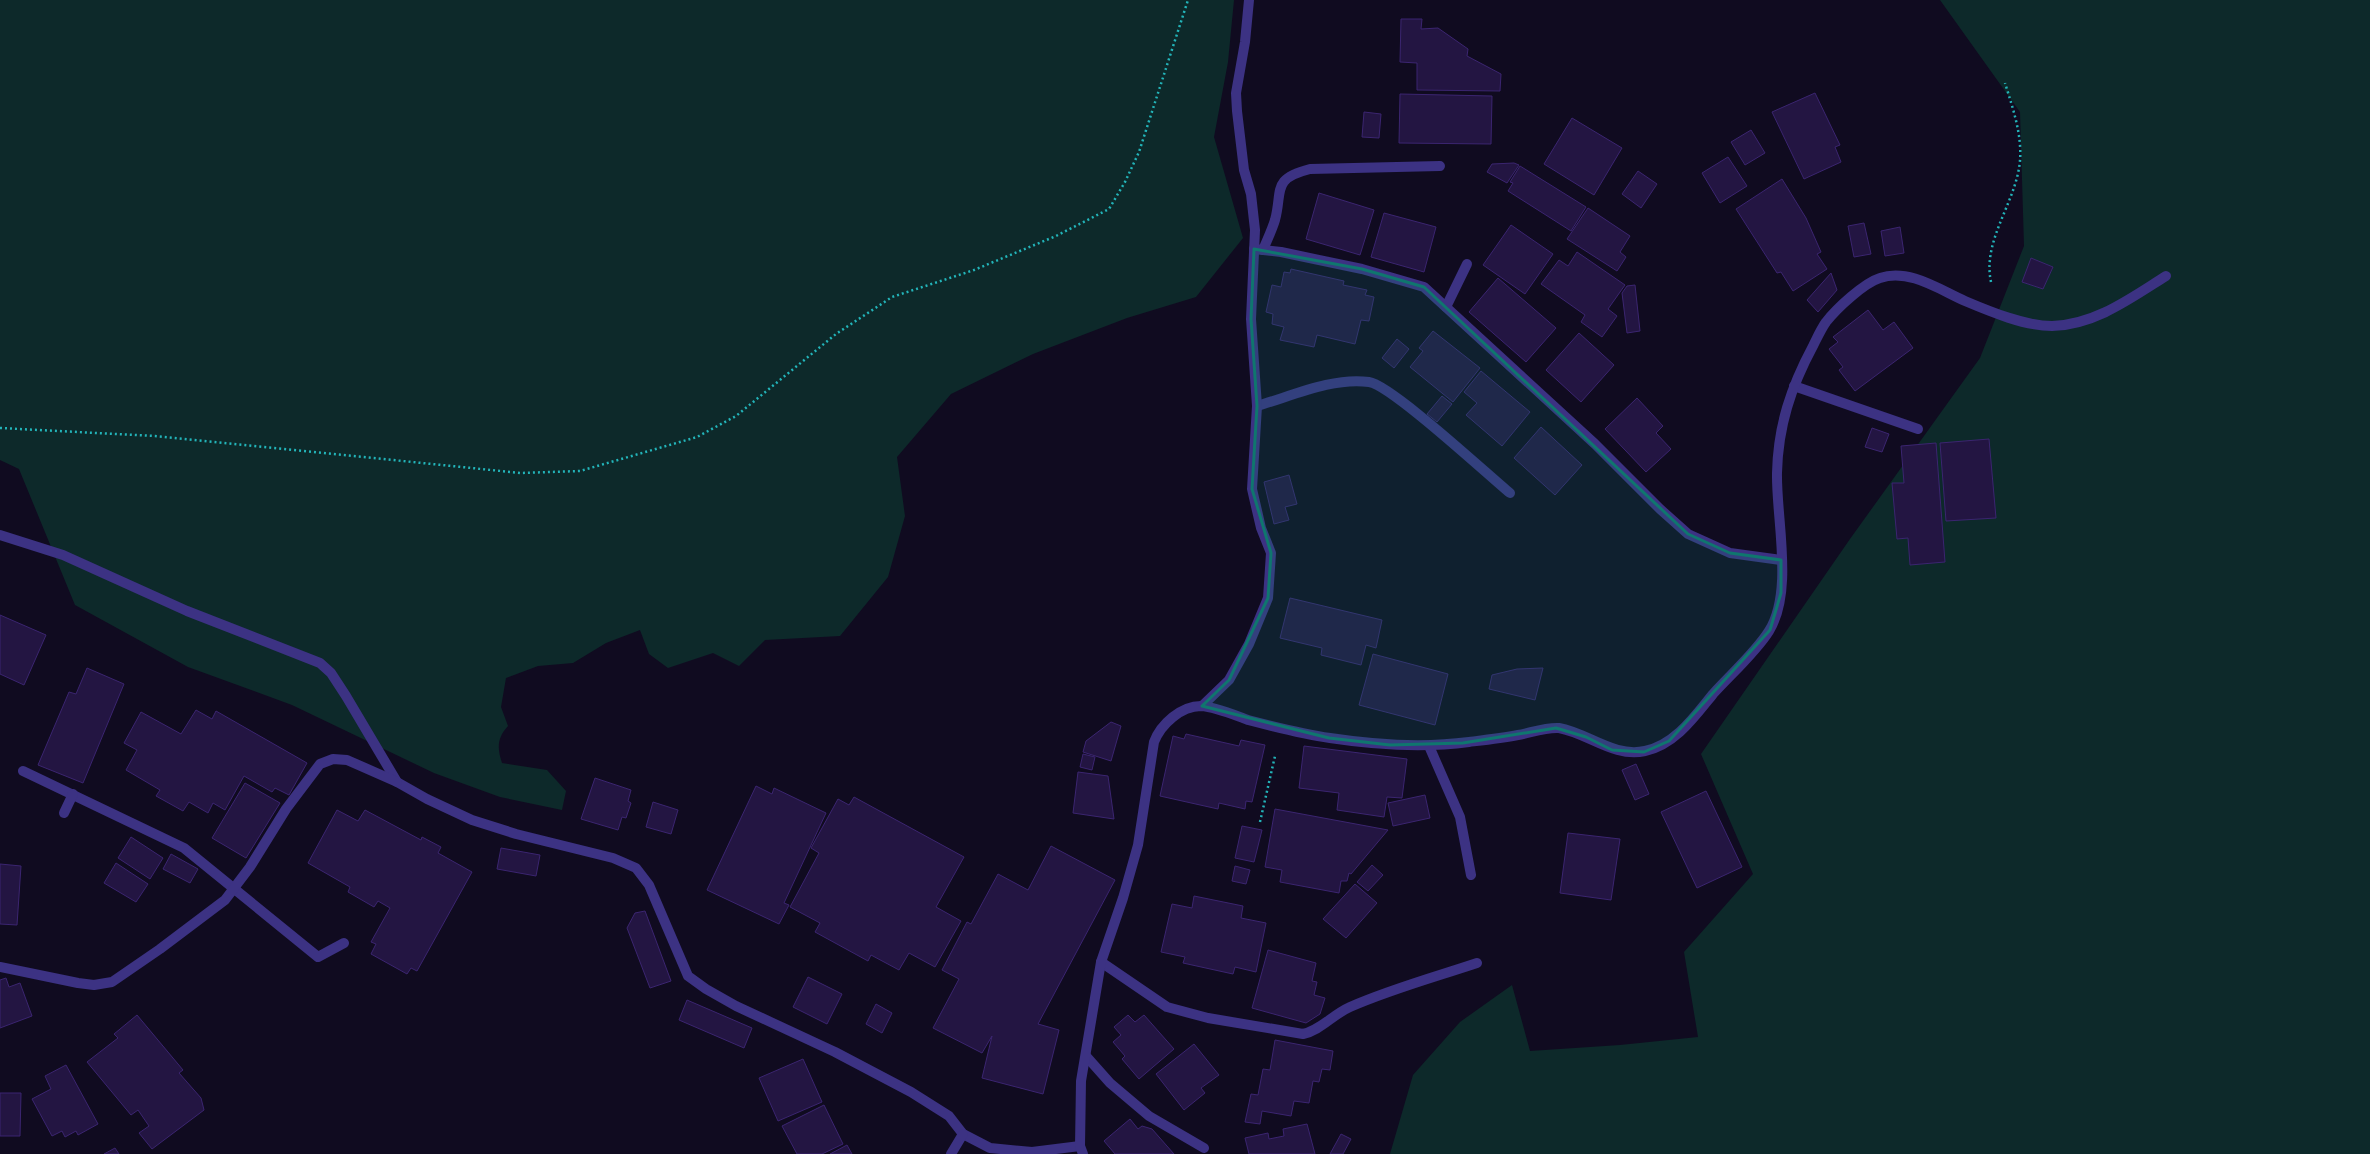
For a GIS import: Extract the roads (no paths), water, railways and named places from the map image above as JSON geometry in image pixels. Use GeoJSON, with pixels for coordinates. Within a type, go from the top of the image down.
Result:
{"type":"FeatureCollection","features":[{"type":"Feature","properties":{"kind":"street"},"geometry":{"type":"LineString","coordinates":[[1202,706],[1229,680],[1249,644],[1268,598],[1271,553],[1262,528],[1252,489],[1257,406],[1251,319],[1259,250],[1251,194],[1244,170],[1237,99],[1249,0]]}},
{"type":"Feature","properties":{"kind":"street"},"geometry":{"type":"LineString","coordinates":[[1259,250],[1275,220],[1278,191],[1286,178],[1297,172],[1310,169],[1440,166]]}},
{"type":"Feature","properties":{"kind":"street"},"geometry":{"type":"LineString","coordinates":[[1259,250],[1362,270],[1424,287],[1595,444],[1660,510],[1688,534],[1730,553],[1781,560]]}},
{"type":"Feature","properties":{"kind":"street"},"geometry":{"type":"LineString","coordinates":[[1446,307],[1467,264]]}},
{"type":"Feature","properties":{"kind":"street"},"geometry":{"type":"LineString","coordinates":[[0,967],[78,983],[94,985],[112,982],[160,949],[225,900],[286,809],[320,764],[333,759],[347,760],[397,782],[427,799],[472,820],[516,834],[613,858],[636,868],[649,886],[688,976],[706,989],[736,1006],[835,1052],[910,1092],[949,1116],[963,1134],[990,1148],[1032,1152],[1082,1150],[1081,1081],[1101,962],[1123,898],[1138,844],[1154,742],[1158,732],[1172,718],[1189,708],[1202,706],[1281,728],[1329,738],[1390,745],[1429,746],[1508,737],[1556,728],[1586,737],[1612,750],[1644,752],[1669,741],[1695,715],[1770,630],[1781,593],[1777,472],[1785,410],[1794,386],[1825,323],[1861,289],[1878,278],[1892,275],[1921,281],[2006,317],[2051,326],[2087,320],[2118,306],[2166,276]]}},
{"type":"Feature","properties":{"kind":"street"},"geometry":{"type":"LineString","coordinates":[[1257,406],[1338,383],[1371,382],[1402,402],[1510,493]]}},
{"type":"Feature","properties":{"kind":"street"},"geometry":{"type":"LineString","coordinates":[[1794,386],[1918,430]]}},
{"type":"Feature","properties":{"kind":"street"},"geometry":{"type":"LineString","coordinates":[[0,535],[63,555],[188,611],[320,663],[331,673],[397,782]]}},
{"type":"Feature","properties":{"kind":"street"},"geometry":{"type":"LineString","coordinates":[[1429,746],[1460,817],[1471,875]]}},
{"type":"Feature","properties":{"kind":"street"},"geometry":{"type":"LineString","coordinates":[[24,771],[184,848],[200,859],[233,890],[318,957],[344,943]]}},
{"type":"Feature","properties":{"kind":"street"},"geometry":{"type":"LineString","coordinates":[[64,813],[73,794]]}},
{"type":"Feature","properties":{"kind":"street"},"geometry":{"type":"LineString","coordinates":[[1101,962],[1167,1007],[1208,1018],[1303,1034],[1313,1032],[1331,1017],[1367,1000],[1477,963]]}},
{"type":"Feature","properties":{"kind":"street"},"geometry":{"type":"LineString","coordinates":[[1086,1056],[1110,1083],[1149,1116],[1204,1148]]}},
{"type":"Feature","properties":{"kind":"street"},"geometry":{"type":"LineString","coordinates":[[951,1154],[963,1134]]}}]}
